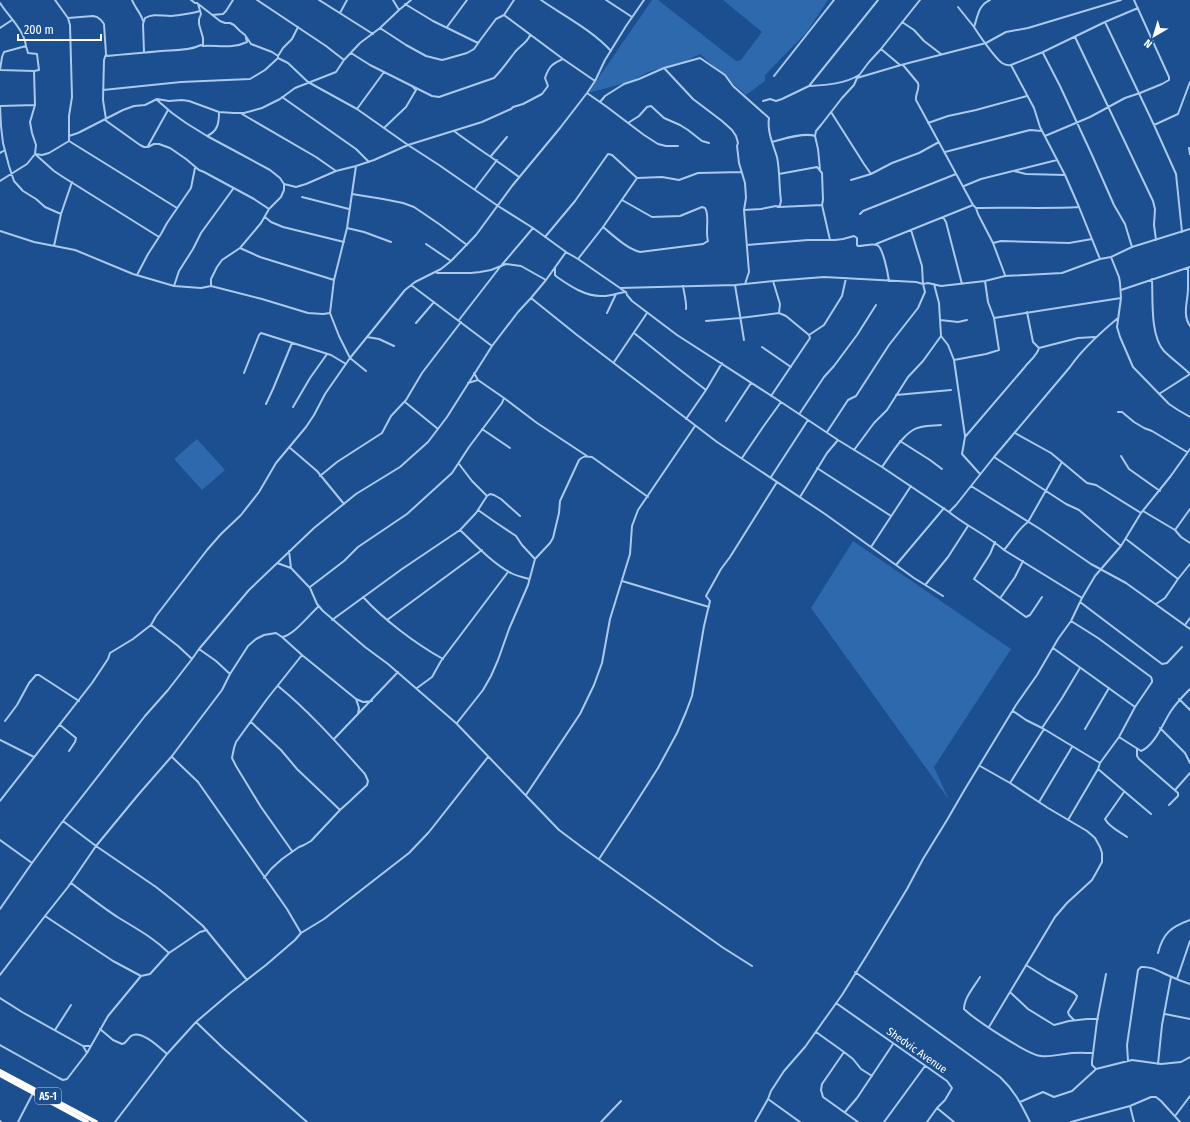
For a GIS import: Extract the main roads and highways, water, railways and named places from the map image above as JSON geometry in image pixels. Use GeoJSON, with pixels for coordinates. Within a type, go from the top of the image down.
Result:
{"type":"FeatureCollection","features":[{"type":"Feature","properties":{"kind":"highway","name":"A5-1"},"geometry":{"type":"LineString","coordinates":[[0,1071],[96,1122]]}},
{"type":"Feature","properties":{"kind":"highway","name":"A5-1"},"geometry":{"type":"LineString","coordinates":[[0,1074],[87,1122]]}}]}
